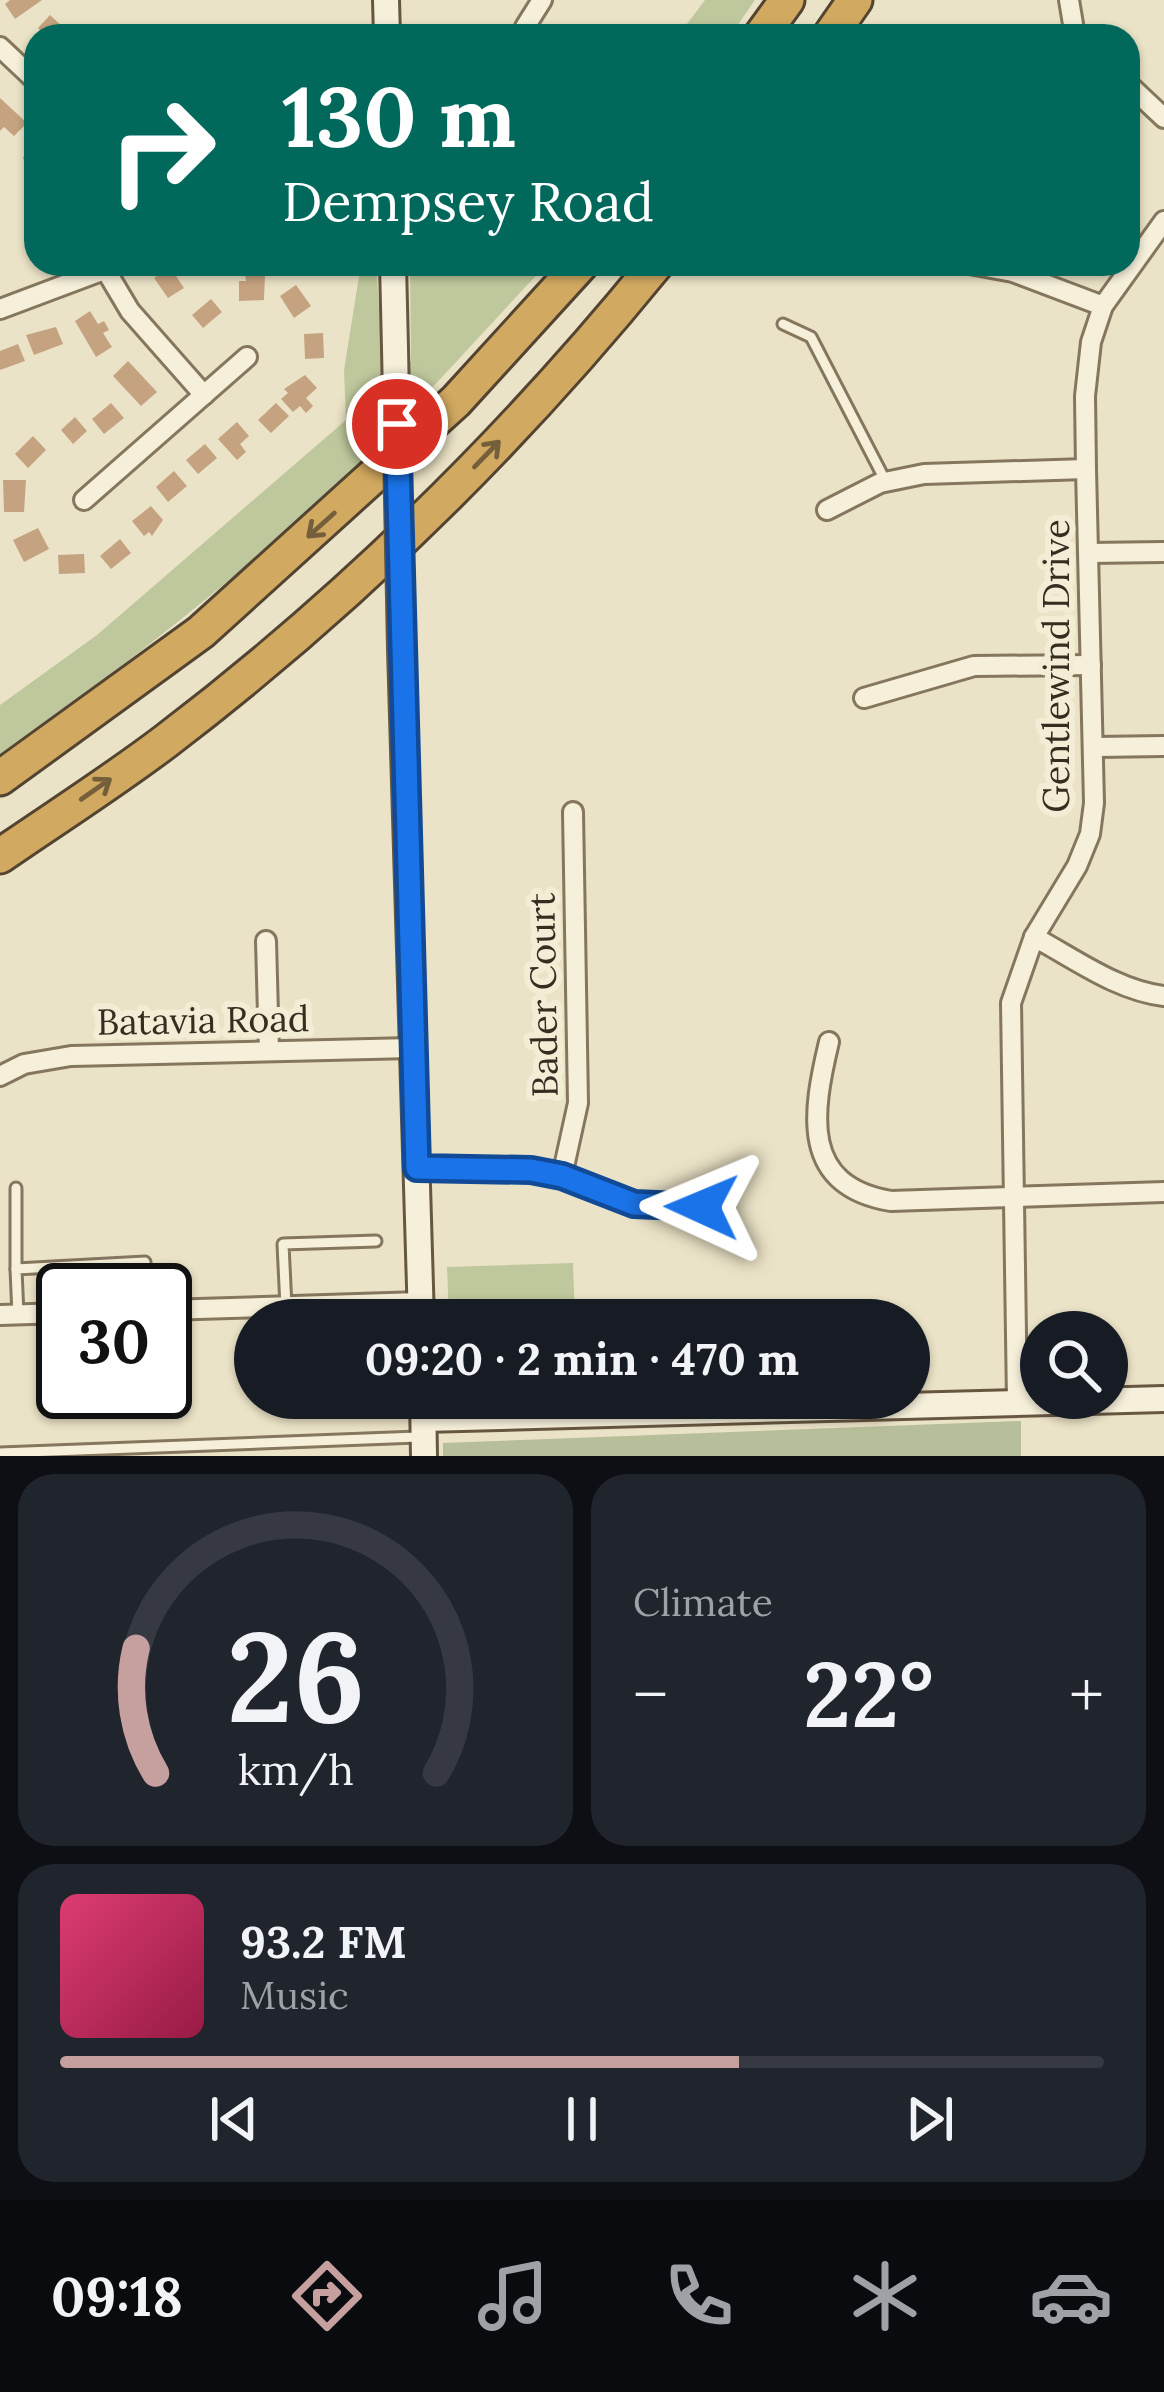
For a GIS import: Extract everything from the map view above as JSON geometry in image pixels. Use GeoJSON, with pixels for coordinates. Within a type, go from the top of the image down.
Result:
{"type":"FeatureCollection","features":[{"type":"Feature","properties":{"kind":"highway"},"geometry":{"type":"LineString","coordinates":[[0,778],[201,632],[456,400],[570,276]]}},
{"type":"Feature","properties":{"kind":"highway"},"geometry":{"type":"LineString","coordinates":[[0,856],[165,742],[361,580],[488,455],[645,276]]}},
{"type":"Feature","properties":{"kind":"main road"},"geometry":{"type":"LineString","coordinates":[[393,276],[421,1299]]}},
{"type":"Feature","properties":{"kind":"main road"},"geometry":{"type":"LineString","coordinates":[[424,1427],[1017,1401],[1164,1400]]}},
{"type":"Feature","properties":{"kind":"street"},"geometry":{"type":"LineString","coordinates":[[0,47],[24,70]]}},
{"type":"Feature","properties":{"kind":"street"},"geometry":{"type":"LineString","coordinates":[[1140,95],[1164,118]]}},
{"type":"Feature","properties":{"kind":"street","name":"Gentlewind Drive"},"geometry":{"type":"LineString","coordinates":[[1157,244],[1164,221]]}},
{"type":"Feature","properties":{"kind":"street"},"geometry":{"type":"LineString","coordinates":[[0,310],[81,276]]}},
{"type":"Feature","properties":{"kind":"street"},"geometry":{"type":"LineString","coordinates":[[109,276],[130,311],[204,395]]}},
{"type":"Feature","properties":{"kind":"street"},"geometry":{"type":"LineString","coordinates":[[1024,276],[1103,306]]}},
{"type":"Feature","properties":{"kind":"street","name":"Gentlewind Drive"},"geometry":{"type":"LineString","coordinates":[[1017,1401],[1011,1003],[1034,937],[1077,866],[1090,834],[1096,747],[1085,396],[1091,342],[1103,306],[1129,276]]}},
{"type":"Feature","properties":{"kind":"street"},"geometry":{"type":"LineString","coordinates":[[84,500],[247,357]]}},
{"type":"Feature","properties":{"kind":"street"},"geometry":{"type":"LineString","coordinates":[[826,510],[886,482],[924,474],[1086,470]]}},
{"type":"Feature","properties":{"kind":"street"},"geometry":{"type":"LineString","coordinates":[[1090,554],[1164,552]]}},
{"type":"Feature","properties":{"kind":"street"},"geometry":{"type":"LineString","coordinates":[[864,698],[974,666],[1091,665]]}},
{"type":"Feature","properties":{"kind":"street"},"geometry":{"type":"LineString","coordinates":[[1096,747],[1164,746]]}},
{"type":"Feature","properties":{"kind":"street","name":"Bader Court"},"geometry":{"type":"LineString","coordinates":[[562,1176],[578,1102],[573,812]]}},
{"type":"Feature","properties":{"kind":"street"},"geometry":{"type":"LineString","coordinates":[[1034,937],[1112,980],[1164,997]]}},
{"type":"Feature","properties":{"kind":"street"},"geometry":{"type":"LineString","coordinates":[[266,941],[269,1051]]}},
{"type":"Feature","properties":{"kind":"street"},"geometry":{"type":"LineString","coordinates":[[829,1042],[817,1094],[820,1146],[826,1166],[839,1183],[863,1197],[891,1201],[1164,1192]]}},
{"type":"Feature","properties":{"kind":"street","name":"Batavia Road"},"geometry":{"type":"LineString","coordinates":[[0,1076],[24,1064],[70,1057],[412,1048]]}},
{"type":"Feature","properties":{"kind":"street"},"geometry":{"type":"LineString","coordinates":[[417,1168],[499,1167],[562,1176],[634,1204],[712,1206]]}},
{"type":"Feature","properties":{"kind":"street"},"geometry":{"type":"LineString","coordinates":[[192,1309],[234,1308]]}},
{"type":"Feature","properties":{"kind":"lane"},"geometry":{"type":"LineString","coordinates":[[783,324],[811,337],[886,482]]}},
{"type":"Feature","properties":{"kind":"lane"},"geometry":{"type":"LineString","coordinates":[[9,1315],[16,1269],[16,1188]]}},
{"type":"Feature","properties":{"kind":"lane"},"geometry":{"type":"LineString","coordinates":[[286,1299],[283,1244],[376,1241]]}},
{"type":"Feature","properties":{"kind":"lane"},"geometry":{"type":"LineString","coordinates":[[16,1269],[36,1268]]}},
{"type":"Feature","properties":{"kind":"lane"},"geometry":{"type":"LineString","coordinates":[[0,1453],[424,1427]]}},
{"type":"Feature","properties":{"kind":"green space"},"geometry":{"type":"Polygon","coordinates":[[[705,0],[755,0],[738,24],[687,24],[705,0]]]}},
{"type":"Feature","properties":{"kind":"green space"},"geometry":{"type":"Polygon","coordinates":[[[359,276],[377,276],[385,397],[411,361],[410,276],[536,276],[399,423],[288,529],[147,646],[0,755],[0,705],[97,635],[346,420],[344,370],[359,276]]]}},
{"type":"Feature","properties":{"kind":"green space"},"geometry":{"type":"Polygon","coordinates":[[[573,1263],[574,1299],[448,1299],[447,1267],[573,1263]]]}},
{"type":"Feature","properties":{"kind":"green space"},"geometry":{"type":"Polygon","coordinates":[[[1021,1421],[1021,1456],[443,1456],[443,1443],[1021,1421]]]}},
{"type":"Feature","properties":{"kind":"building"},"geometry":{"type":"Polygon","coordinates":[[[42,0],[15,19],[5,4],[42,0]]]}},
{"type":"Feature","properties":{"kind":"building"},"geometry":{"type":"Polygon","coordinates":[[[0,98],[24,120],[24,126],[14,136],[4,127],[0,131],[0,98]]]}},
{"type":"Feature","properties":{"kind":"building"},"geometry":{"type":"Polygon","coordinates":[[[176,276],[184,288],[168,298],[154,278],[176,276]]]}},
{"type":"Feature","properties":{"kind":"building"},"geometry":{"type":"Polygon","coordinates":[[[245,276],[265,276],[264,300],[239,301],[239,281],[246,281],[245,276]]]}},
{"type":"Feature","properties":{"kind":"building"},"geometry":{"type":"Polygon","coordinates":[[[296,285],[311,306],[294,318],[280,296],[296,285]]]}},
{"type":"Feature","properties":{"kind":"building"},"geometry":{"type":"Polygon","coordinates":[[[211,299],[222,312],[203,328],[192,315],[211,299]]]}},
{"type":"Feature","properties":{"kind":"building"},"geometry":{"type":"Polygon","coordinates":[[[90,311],[98,324],[104,321],[109,330],[103,333],[112,347],[96,357],[75,321],[90,311]]]}},
{"type":"Feature","properties":{"kind":"building"},"geometry":{"type":"Polygon","coordinates":[[[56,327],[63,344],[34,355],[26,335],[56,327]]]}},
{"type":"Feature","properties":{"kind":"building"},"geometry":{"type":"Polygon","coordinates":[[[323,333],[324,358],[305,359],[304,334],[323,333]]]}},
{"type":"Feature","properties":{"kind":"building"},"geometry":{"type":"Polygon","coordinates":[[[18,344],[25,361],[0,370],[0,351],[18,344]]]}},
{"type":"Feature","properties":{"kind":"building"},"geometry":{"type":"Polygon","coordinates":[[[128,361],[157,392],[141,406],[113,376],[128,361]]]}},
{"type":"Feature","properties":{"kind":"building"},"geometry":{"type":"Polygon","coordinates":[[[305,375],[317,388],[306,398],[313,406],[306,413],[300,406],[293,412],[281,399],[288,393],[284,389],[305,375]]]}},
{"type":"Feature","properties":{"kind":"building"},"geometry":{"type":"Polygon","coordinates":[[[111,403],[124,418],[104,434],[92,419],[111,403]]]}},
{"type":"Feature","properties":{"kind":"building"},"geometry":{"type":"Polygon","coordinates":[[[276,403],[289,416],[271,433],[258,420],[276,403]]]}},
{"type":"Feature","properties":{"kind":"building"},"geometry":{"type":"Polygon","coordinates":[[[75,417],[87,431],[73,444],[61,430],[75,417]]]}},
{"type":"Feature","properties":{"kind":"building"},"geometry":{"type":"Polygon","coordinates":[[[237,422],[249,436],[240,444],[246,452],[237,460],[218,439],[237,422]]]}},
{"type":"Feature","properties":{"kind":"building"},"geometry":{"type":"Polygon","coordinates":[[[33,436],[46,450],[28,468],[15,454],[33,436]]]}},
{"type":"Feature","properties":{"kind":"building"},"geometry":{"type":"Polygon","coordinates":[[[205,444],[217,458],[198,474],[186,460],[205,444]]]}},
{"type":"Feature","properties":{"kind":"building"},"geometry":{"type":"Polygon","coordinates":[[[174,471],[187,486],[168,502],[156,487],[174,471]]]}},
{"type":"Feature","properties":{"kind":"building"},"geometry":{"type":"Polygon","coordinates":[[[3,480],[26,480],[24,512],[4,512],[3,480]]]}},
{"type":"Feature","properties":{"kind":"building"},"geometry":{"type":"Polygon","coordinates":[[[151,506],[163,520],[152,536],[149,532],[144,536],[132,521],[151,506]]]}},
{"type":"Feature","properties":{"kind":"building"},"geometry":{"type":"Polygon","coordinates":[[[38,528],[49,549],[24,562],[13,540],[38,528]]]}},
{"type":"Feature","properties":{"kind":"building"},"geometry":{"type":"Polygon","coordinates":[[[120,539],[131,553],[111,569],[100,556],[120,539]]]}},
{"type":"Feature","properties":{"kind":"building"},"geometry":{"type":"Polygon","coordinates":[[[84,554],[85,573],[59,574],[58,555],[84,554]]]}},
{"type":"Feature","properties":{"kind":"route"},"geometry":{"type":"LineString","coordinates":[[397,424],[417,1168],[531,1170],[562,1176],[634,1204],[702,1207]]}}]}
